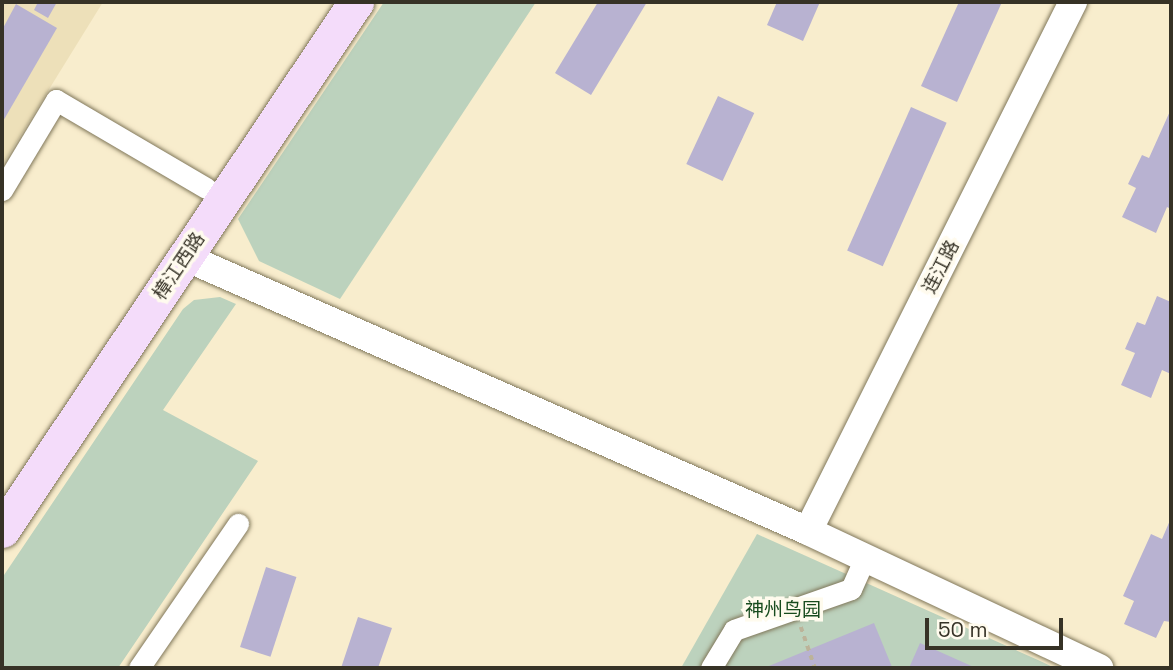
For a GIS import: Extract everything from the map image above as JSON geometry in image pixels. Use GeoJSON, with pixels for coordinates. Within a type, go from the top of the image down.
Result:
{"type":"FeatureCollection","features":[{"type":"Feature","properties":{"kind":"main road","name":"樟江西路"},"geometry":{"type":"LineString","coordinates":[[2,494],[331,2]]}},
{"type":"Feature","properties":{"kind":"main road","name":"樟江西路"},"geometry":{"type":"LineString","coordinates":[[2,530],[356,2]]}},
{"type":"Feature","properties":{"kind":"street","name":"连江路"},"geometry":{"type":"LineString","coordinates":[[808,531],[1073,2]]}},
{"type":"Feature","properties":{"kind":"street"},"geometry":{"type":"LineString","coordinates":[[2,190],[56,100],[206,188]]}},
{"type":"Feature","properties":{"kind":"street"},"geometry":{"type":"LineString","coordinates":[[185,257],[808,531],[1099,668]]}},
{"type":"Feature","properties":{"kind":"street"},"geometry":{"type":"LineString","coordinates":[[139,668],[238,524]]}},
{"type":"Feature","properties":{"kind":"street"},"geometry":{"type":"LineString","coordinates":[[711,668],[734,630],[851,589],[865,558]]}},
{"type":"Feature","properties":{"kind":"path"},"geometry":{"type":"LineString","coordinates":[[795,608],[815,668]]}},
{"type":"Feature","properties":{"kind":"shaded area"},"geometry":{"type":"Polygon","coordinates":[[[2,2],[103,2],[4,162],[2,161],[2,2]]]}},
{"type":"Feature","properties":{"kind":"green space"},"geometry":{"type":"Polygon","coordinates":[[[384,2],[536,2],[340,299],[259,261],[238,219],[384,2]]]}},
{"type":"Feature","properties":{"kind":"green space"},"geometry":{"type":"Polygon","coordinates":[[[220,297],[236,304],[163,410],[258,461],[118,668],[2,668],[2,578],[183,309],[194,300],[220,297]]]}},
{"type":"Feature","properties":{"kind":"green space","name":"神州鸟园"},"geometry":{"type":"Polygon","coordinates":[[[757,534],[1038,660],[1055,668],[681,668],[757,534]]]}},
{"type":"Feature","properties":{"kind":"building"},"geometry":{"type":"Polygon","coordinates":[[[38,2],[57,2],[48,18],[34,10],[38,2]]]}},
{"type":"Feature","properties":{"kind":"building"},"geometry":{"type":"Polygon","coordinates":[[[598,2],[647,2],[591,95],[555,73],[598,2]]]}},
{"type":"Feature","properties":{"kind":"building"},"geometry":{"type":"Polygon","coordinates":[[[777,2],[820,2],[803,41],[767,25],[777,2]]]}},
{"type":"Feature","properties":{"kind":"building"},"geometry":{"type":"Polygon","coordinates":[[[959,2],[1002,2],[957,102],[921,86],[959,2]]]}},
{"type":"Feature","properties":{"kind":"building"},"geometry":{"type":"Polygon","coordinates":[[[16,4],[57,28],[2,123],[2,30],[16,4]]]}},
{"type":"Feature","properties":{"kind":"building"},"geometry":{"type":"Polygon","coordinates":[[[718,96],[754,113],[723,181],[686,164],[718,96]]]}},
{"type":"Feature","properties":{"kind":"building"},"geometry":{"type":"Polygon","coordinates":[[[911,107],[947,123],[883,266],[847,250],[911,107]]]}},
{"type":"Feature","properties":{"kind":"building"},"geometry":{"type":"Polygon","coordinates":[[[1171,109],[1171,209],[1167,207],[1156,233],[1122,217],[1136,188],[1128,184],[1142,155],[1149,158],[1171,109]]]}},
{"type":"Feature","properties":{"kind":"building"},"geometry":{"type":"Polygon","coordinates":[[[1157,296],[1171,302],[1171,374],[1162,370],[1151,398],[1121,385],[1135,353],[1125,349],[1137,322],[1145,325],[1157,296]]]}},
{"type":"Feature","properties":{"kind":"building"},"geometry":{"type":"Polygon","coordinates":[[[1171,518],[1171,622],[1164,621],[1156,638],[1124,624],[1134,601],[1123,596],[1151,534],[1162,539],[1171,518]]]}},
{"type":"Feature","properties":{"kind":"building"},"geometry":{"type":"Polygon","coordinates":[[[266,567],[296,577],[270,657],[240,647],[266,567]]]}},
{"type":"Feature","properties":{"kind":"building"},"geometry":{"type":"Polygon","coordinates":[[[358,617],[392,628],[378,668],[341,668],[358,617]]]}},
{"type":"Feature","properties":{"kind":"building"},"geometry":{"type":"Polygon","coordinates":[[[874,623],[892,667],[764,668],[874,623]]]}},
{"type":"Feature","properties":{"kind":"building"},"geometry":{"type":"Polygon","coordinates":[[[920,643],[976,668],[909,668],[920,643]]]}}]}
